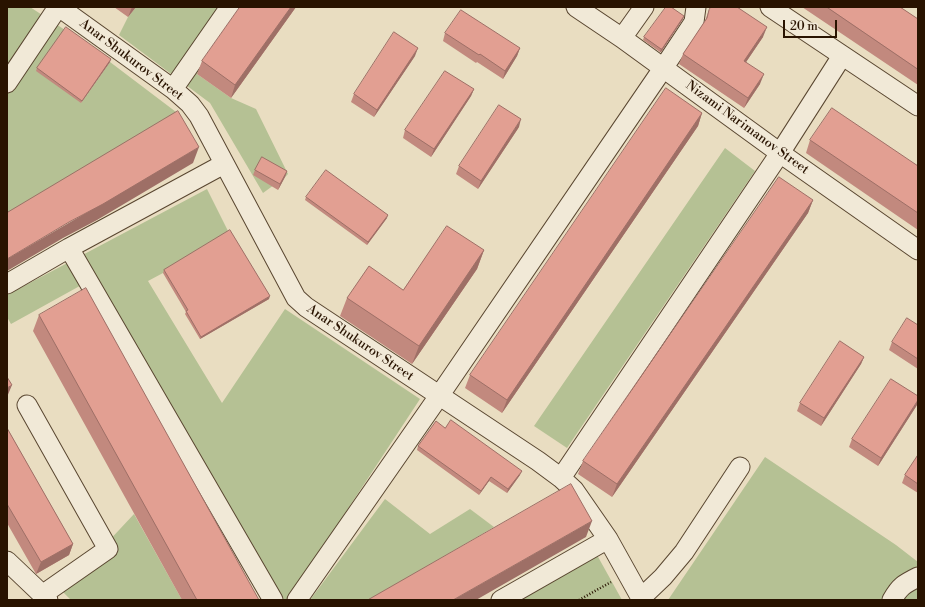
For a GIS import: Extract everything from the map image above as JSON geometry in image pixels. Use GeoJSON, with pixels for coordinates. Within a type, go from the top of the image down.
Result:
{"type":"FeatureCollection","features":[{"type":"Feature","properties":{"kind":"street"},"geometry":{"type":"LineString","coordinates":[[7,83],[58,7]]}},
{"type":"Feature","properties":{"kind":"street","name":"Anar Shukurov Street"},"geometry":{"type":"LineString","coordinates":[[58,7],[172,89],[190,104],[199,116],[296,298],[306,307],[538,461],[561,478],[574,490],[608,539],[641,599]]}},
{"type":"Feature","properties":{"kind":"street"},"geometry":{"type":"LineString","coordinates":[[172,89],[230,7]]}},
{"type":"Feature","properties":{"kind":"street","name":"Nizami Narimanov Street"},"geometry":{"type":"LineString","coordinates":[[576,7],[664,67],[780,153],[918,250]]}},
{"type":"Feature","properties":{"kind":"street"},"geometry":{"type":"LineString","coordinates":[[622,38],[644,7]]}},
{"type":"Feature","properties":{"kind":"street"},"geometry":{"type":"LineString","coordinates":[[297,600],[439,396],[664,67],[694,22],[696,7]]}},
{"type":"Feature","properties":{"kind":"street"},"geometry":{"type":"LineString","coordinates":[[770,7],[918,106]]}},
{"type":"Feature","properties":{"kind":"street"},"geometry":{"type":"LineString","coordinates":[[561,478],[780,153],[842,56]]}},
{"type":"Feature","properties":{"kind":"street"},"geometry":{"type":"LineString","coordinates":[[7,284],[69,248],[224,164]]}},
{"type":"Feature","properties":{"kind":"street"},"geometry":{"type":"LineString","coordinates":[[69,248],[273,600]]}},
{"type":"Feature","properties":{"kind":"street"},"geometry":{"type":"LineString","coordinates":[[7,561],[45,597],[108,549],[27,405]]}},
{"type":"Feature","properties":{"kind":"street"},"geometry":{"type":"LineString","coordinates":[[641,599],[663,577],[684,552],[740,467]]}},
{"type":"Feature","properties":{"kind":"street"},"geometry":{"type":"LineString","coordinates":[[501,600],[608,539]]}},
{"type":"Feature","properties":{"kind":"street"},"geometry":{"type":"LineString","coordinates":[[892,600],[898,590],[905,584],[918,577]]}},
{"type":"Feature","properties":{"kind":"path"},"geometry":{"type":"LineString","coordinates":[[579,600],[611,581]]}},
{"type":"Feature","properties":{"kind":"green space"},"geometry":{"type":"Polygon","coordinates":[[[7,7],[30,7],[65,30],[81,103],[110,62],[180,115],[7,225],[7,7]]]}},
{"type":"Feature","properties":{"kind":"green space"},"geometry":{"type":"Polygon","coordinates":[[[136,7],[245,7],[197,74],[231,98],[256,109],[288,174],[285,177],[263,193],[210,103],[119,35],[128,17],[136,7]]]}},
{"type":"Feature","properties":{"kind":"green space"},"geometry":{"type":"Polygon","coordinates":[[[725,148],[755,171],[567,448],[534,426],[725,148]]]}},
{"type":"Feature","properties":{"kind":"green space"},"geometry":{"type":"Polygon","coordinates":[[[207,189],[229,233],[148,281],[222,403],[285,309],[420,399],[288,600],[282,600],[96,277],[11,324],[7,317],[7,295],[207,189]]]}},
{"type":"Feature","properties":{"kind":"green space"},"geometry":{"type":"Polygon","coordinates":[[[765,457],[896,545],[918,562],[918,600],[668,600],[765,457]]]}},
{"type":"Feature","properties":{"kind":"green space"},"geometry":{"type":"Polygon","coordinates":[[[385,499],[430,534],[470,509],[494,527],[371,600],[310,600],[385,499]]]}},
{"type":"Feature","properties":{"kind":"green space"},"geometry":{"type":"Polygon","coordinates":[[[134,514],[182,600],[71,600],[62,591],[134,514]]]}},
{"type":"Feature","properties":{"kind":"green space"},"geometry":{"type":"Polygon","coordinates":[[[597,555],[622,600],[521,600],[597,555]]]}},
{"type":"Feature","properties":{"kind":"building"},"geometry":{"type":"Polygon","coordinates":[[[240,7],[291,7],[235,85],[202,61],[240,7]]]}},
{"type":"Feature","properties":{"kind":"building"},"geometry":{"type":"Polygon","coordinates":[[[666,7],[671,7],[684,16],[661,49],[644,37],[666,7]]]}},
{"type":"Feature","properties":{"kind":"building"},"geometry":{"type":"Polygon","coordinates":[[[711,7],[737,7],[767,27],[744,61],[764,74],[748,98],[683,54],[707,18],[711,7]]]}},
{"type":"Feature","properties":{"kind":"building"},"geometry":{"type":"Polygon","coordinates":[[[827,7],[900,7],[918,19],[918,69],[827,7]]]}},
{"type":"Feature","properties":{"kind":"building"},"geometry":{"type":"Polygon","coordinates":[[[461,10],[520,48],[505,71],[445,33],[461,10]]]}},
{"type":"Feature","properties":{"kind":"building"},"geometry":{"type":"Polygon","coordinates":[[[66,27],[111,59],[82,101],[37,68],[66,27]]]}},
{"type":"Feature","properties":{"kind":"building"},"geometry":{"type":"Polygon","coordinates":[[[394,32],[418,48],[377,110],[354,94],[394,32]]]}},
{"type":"Feature","properties":{"kind":"building"},"geometry":{"type":"Polygon","coordinates":[[[445,71],[474,89],[434,149],[405,130],[445,71]]]}},
{"type":"Feature","properties":{"kind":"building"},"geometry":{"type":"Polygon","coordinates":[[[666,88],[702,113],[507,400],[470,375],[666,88]]]}},
{"type":"Feature","properties":{"kind":"building"},"geometry":{"type":"Polygon","coordinates":[[[499,105],[521,119],[481,181],[459,166],[499,105]]]}},
{"type":"Feature","properties":{"kind":"building"},"geometry":{"type":"Polygon","coordinates":[[[832,108],[918,166],[918,213],[810,140],[832,108]]]}},
{"type":"Feature","properties":{"kind":"building"},"geometry":{"type":"Polygon","coordinates":[[[178,111],[199,147],[7,259],[7,213],[178,111]]]}},
{"type":"Feature","properties":{"kind":"building"},"geometry":{"type":"Polygon","coordinates":[[[262,157],[287,171],[280,184],[255,170],[262,157]]]}},
{"type":"Feature","properties":{"kind":"building"},"geometry":{"type":"Polygon","coordinates":[[[326,170],[388,215],[368,242],[306,197],[326,170]]]}},
{"type":"Feature","properties":{"kind":"building"},"geometry":{"type":"Polygon","coordinates":[[[779,177],[813,200],[617,484],[583,461],[779,177]]]}},
{"type":"Feature","properties":{"kind":"building"},"geometry":{"type":"Polygon","coordinates":[[[447,226],[484,250],[419,346],[347,298],[369,266],[403,290],[447,226]]]}},
{"type":"Feature","properties":{"kind":"building"},"geometry":{"type":"Polygon","coordinates":[[[230,230],[270,296],[201,337],[186,311],[188,310],[164,270],[230,230]]]}},
{"type":"Feature","properties":{"kind":"building"},"geometry":{"type":"Polygon","coordinates":[[[86,288],[259,600],[197,600],[39,315],[86,288]]]}},
{"type":"Feature","properties":{"kind":"building"},"geometry":{"type":"Polygon","coordinates":[[[907,318],[918,325],[918,359],[892,342],[907,318]]]}},
{"type":"Feature","properties":{"kind":"building"},"geometry":{"type":"Polygon","coordinates":[[[840,341],[864,357],[824,418],[800,403],[840,341]]]}},
{"type":"Feature","properties":{"kind":"building"},"geometry":{"type":"Polygon","coordinates":[[[7,377],[12,385],[7,388],[7,377]]]}},
{"type":"Feature","properties":{"kind":"building"},"geometry":{"type":"Polygon","coordinates":[[[891,379],[918,396],[918,400],[881,458],[852,439],[891,379]]]}},
{"type":"Feature","properties":{"kind":"building"},"geometry":{"type":"Polygon","coordinates":[[[451,420],[522,471],[508,489],[491,477],[481,491],[418,446],[436,421],[445,428],[451,420]]]}},
{"type":"Feature","properties":{"kind":"building"},"geometry":{"type":"Polygon","coordinates":[[[7,428],[73,544],[41,562],[7,504],[7,428]]]}},
{"type":"Feature","properties":{"kind":"building"},"geometry":{"type":"Polygon","coordinates":[[[918,455],[918,484],[905,475],[918,455]]]}},
{"type":"Feature","properties":{"kind":"building"},"geometry":{"type":"Polygon","coordinates":[[[571,484],[592,521],[453,600],[368,600],[571,484]]]}}]}
